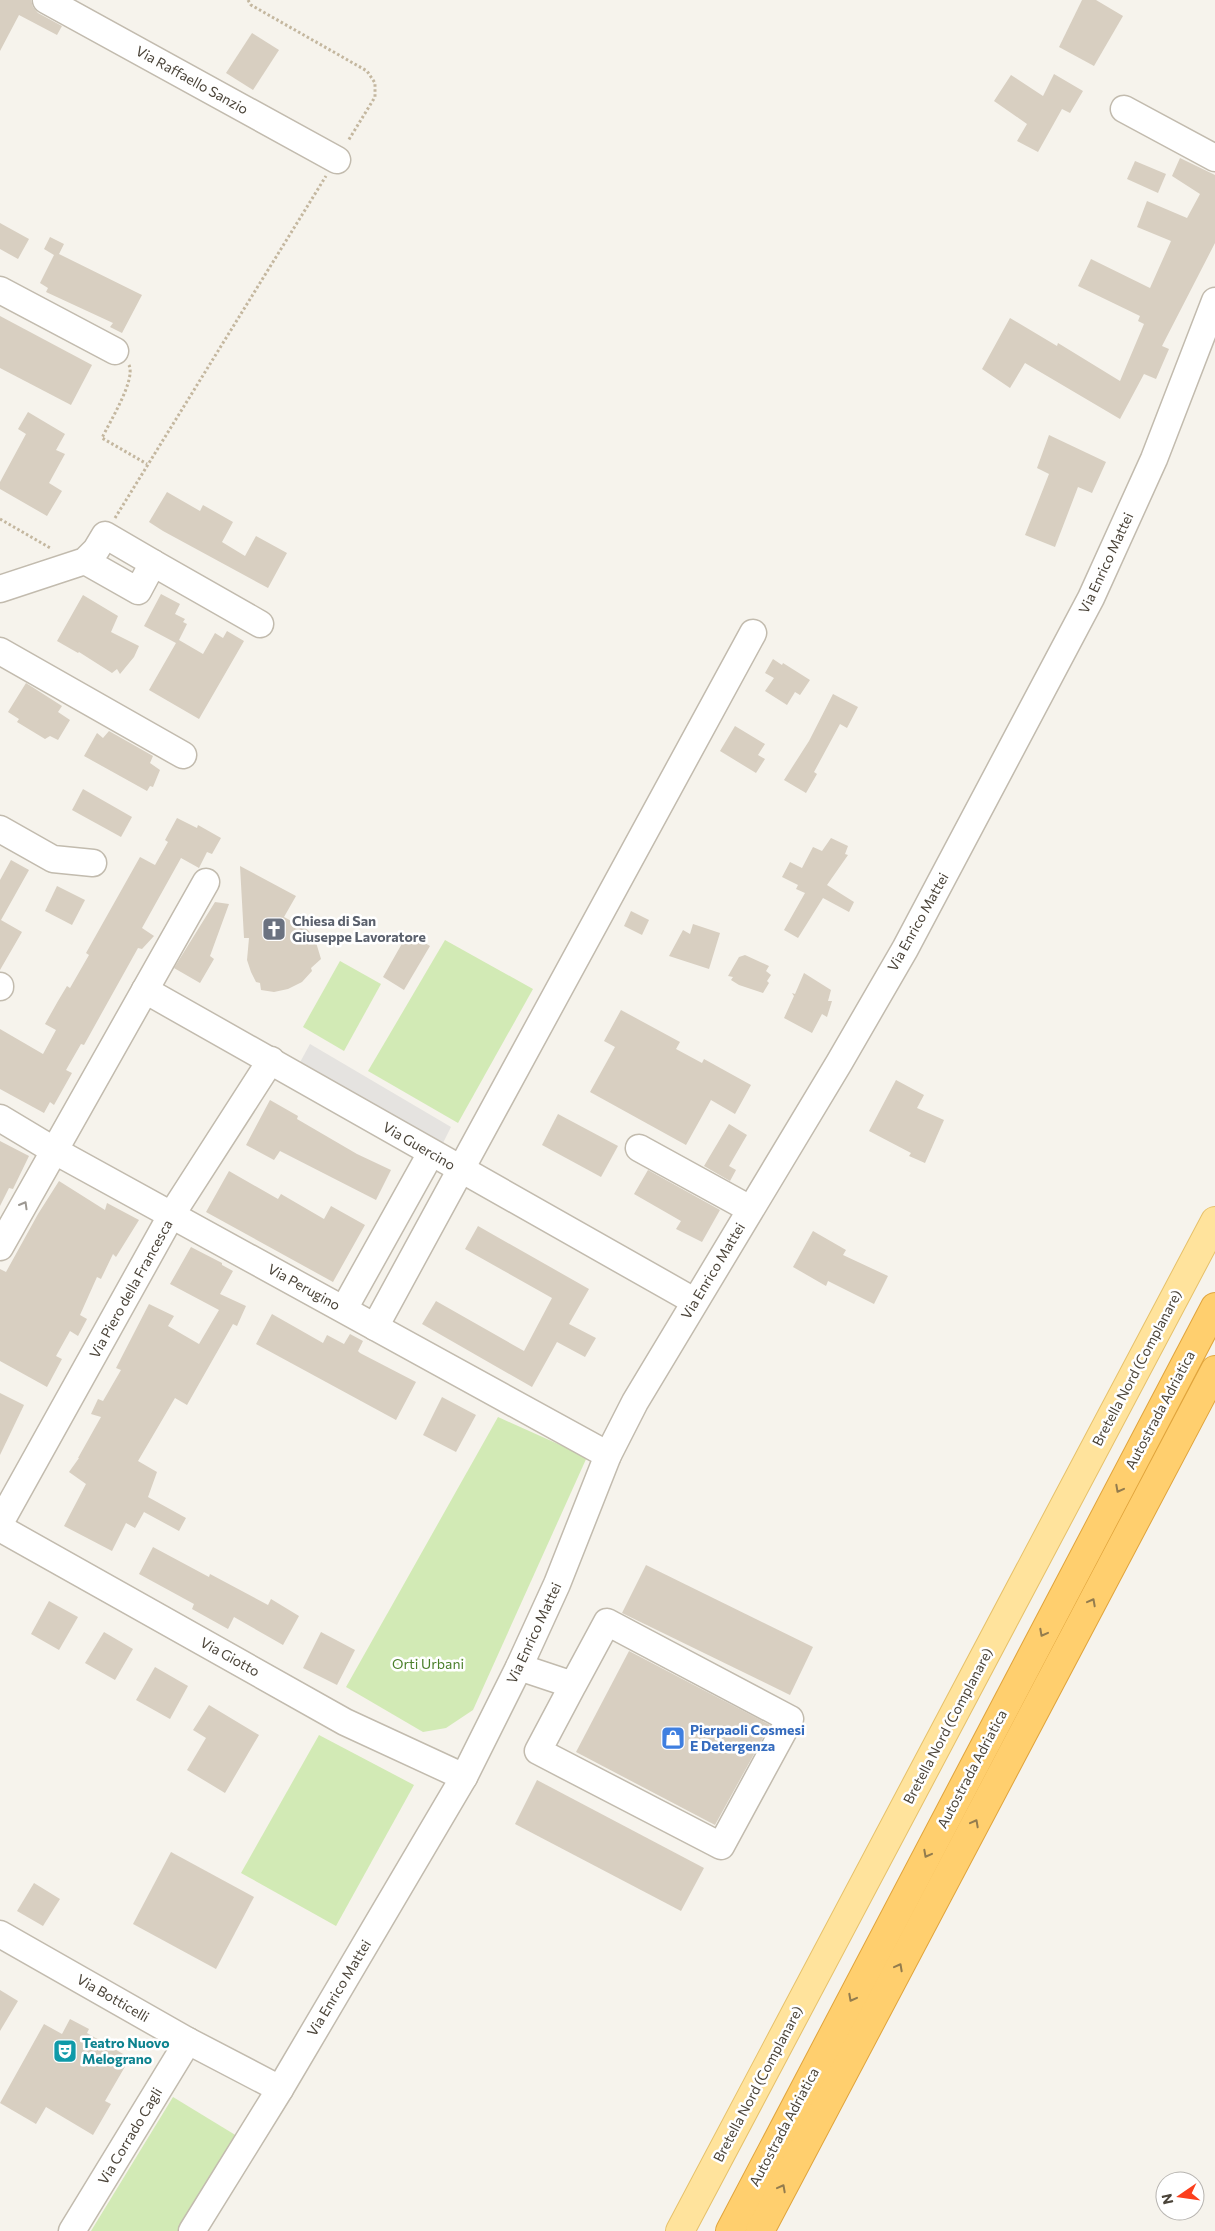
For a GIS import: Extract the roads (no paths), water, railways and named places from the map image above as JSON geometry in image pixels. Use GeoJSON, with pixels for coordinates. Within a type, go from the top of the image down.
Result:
{"type":"FeatureCollection","features":[{"type":"Feature","properties":{"kind":"highway","name":"Autostrada Adriatica"},"geometry":{"type":"LineString","coordinates":[[730,2231],[1215,1306]]}},
{"type":"Feature","properties":{"kind":"highway","name":"Autostrada Adriatica"},"geometry":{"type":"LineString","coordinates":[[760,2231],[1215,1370]]}},
{"type":"Feature","properties":{"kind":"main road","name":"Bretella Nord (Complanare)"},"geometry":{"type":"LineString","coordinates":[[680,2231],[1215,1221]]}},
{"type":"Feature","properties":{"kind":"street","name":"Via Raffaello Sanzio"},"geometry":{"type":"LineString","coordinates":[[46,0],[337,160]]}},
{"type":"Feature","properties":{"kind":"street"},"geometry":{"type":"LineString","coordinates":[[1124,109],[1215,158]]}},
{"type":"Feature","properties":{"kind":"street"},"geometry":{"type":"LineString","coordinates":[[0,290],[115,352]]}},
{"type":"Feature","properties":{"kind":"street","name":"Via Enrico Mattei"},"geometry":{"type":"LineString","coordinates":[[192,2231],[280,2089],[464,1777],[519,1667],[556,1584],[608,1455],[635,1402],[694,1301],[839,1063],[904,949],[1091,598],[1154,459],[1215,301]]}},
{"type":"Feature","properties":{"kind":"street"},"geometry":{"type":"LineString","coordinates":[[0,589],[81,562],[96,550],[105,535],[260,624]]}},
{"type":"Feature","properties":{"kind":"street"},"geometry":{"type":"LineString","coordinates":[[81,562],[138,591],[154,563]]}},
{"type":"Feature","properties":{"kind":"street"},"geometry":{"type":"LineString","coordinates":[[375,1327],[753,633]]}},
{"type":"Feature","properties":{"kind":"street"},"geometry":{"type":"LineString","coordinates":[[0,651],[183,755]]}},
{"type":"Feature","properties":{"kind":"street"},"geometry":{"type":"LineString","coordinates":[[0,829],[53,859],[92,863]]}},
{"type":"Feature","properties":{"kind":"street"},"geometry":{"type":"LineString","coordinates":[[0,1247],[206,882]]}},
{"type":"Feature","properties":{"kind":"street","name":"Via Guercino"},"geometry":{"type":"LineString","coordinates":[[145,990],[694,1301]]}},
{"type":"Feature","properties":{"kind":"street","name":"Via Piero della Francesca"},"geometry":{"type":"LineString","coordinates":[[0,1523],[172,1214],[271,1060]]}},
{"type":"Feature","properties":{"kind":"street","name":"Via Perugino"},"geometry":{"type":"LineString","coordinates":[[0,1118],[55,1151],[608,1455]]}},
{"type":"Feature","properties":{"kind":"street"},"geometry":{"type":"LineString","coordinates":[[639,1148],[750,1209]]}},
{"type":"Feature","properties":{"kind":"street"},"geometry":{"type":"LineString","coordinates":[[344,1309],[430,1153]]}},
{"type":"Feature","properties":{"kind":"street","name":"Via Giotto"},"geometry":{"type":"LineString","coordinates":[[0,1528],[345,1722],[464,1777]]}},
{"type":"Feature","properties":{"kind":"street"},"geometry":{"type":"LineString","coordinates":[[607,1622],[790,1719],[720,1846],[538,1751],[573,1685],[607,1622]]}},
{"type":"Feature","properties":{"kind":"street"},"geometry":{"type":"LineString","coordinates":[[519,1667],[573,1685]]}},
{"type":"Feature","properties":{"kind":"street","name":"Via Botticelli"},"geometry":{"type":"LineString","coordinates":[[0,1934],[188,2041],[280,2089]]}},
{"type":"Feature","properties":{"kind":"street","name":"Via Corrado Cagli"},"geometry":{"type":"LineString","coordinates":[[72,2231],[188,2041]]}},
{"type":"Feature","properties":{"kind":"place","name":"Chiesa di San Giuseppe Lavoratore"},"geometry":{"type":"Point","coordinates":[274,929]}},
{"type":"Feature","properties":{"kind":"place","name":"Pierpaoli Cosmesi E Detergenza"},"geometry":{"type":"Point","coordinates":[673,1738]}},
{"type":"Feature","properties":{"kind":"place","name":"Teatro Nuovo Melograno"},"geometry":{"type":"Point","coordinates":[65,2051]}},
{"type":"Feature","properties":{"kind":"park label","name":"Orti Urbani"},"geometry":{"type":"Point","coordinates":[428,1664]}}]}
